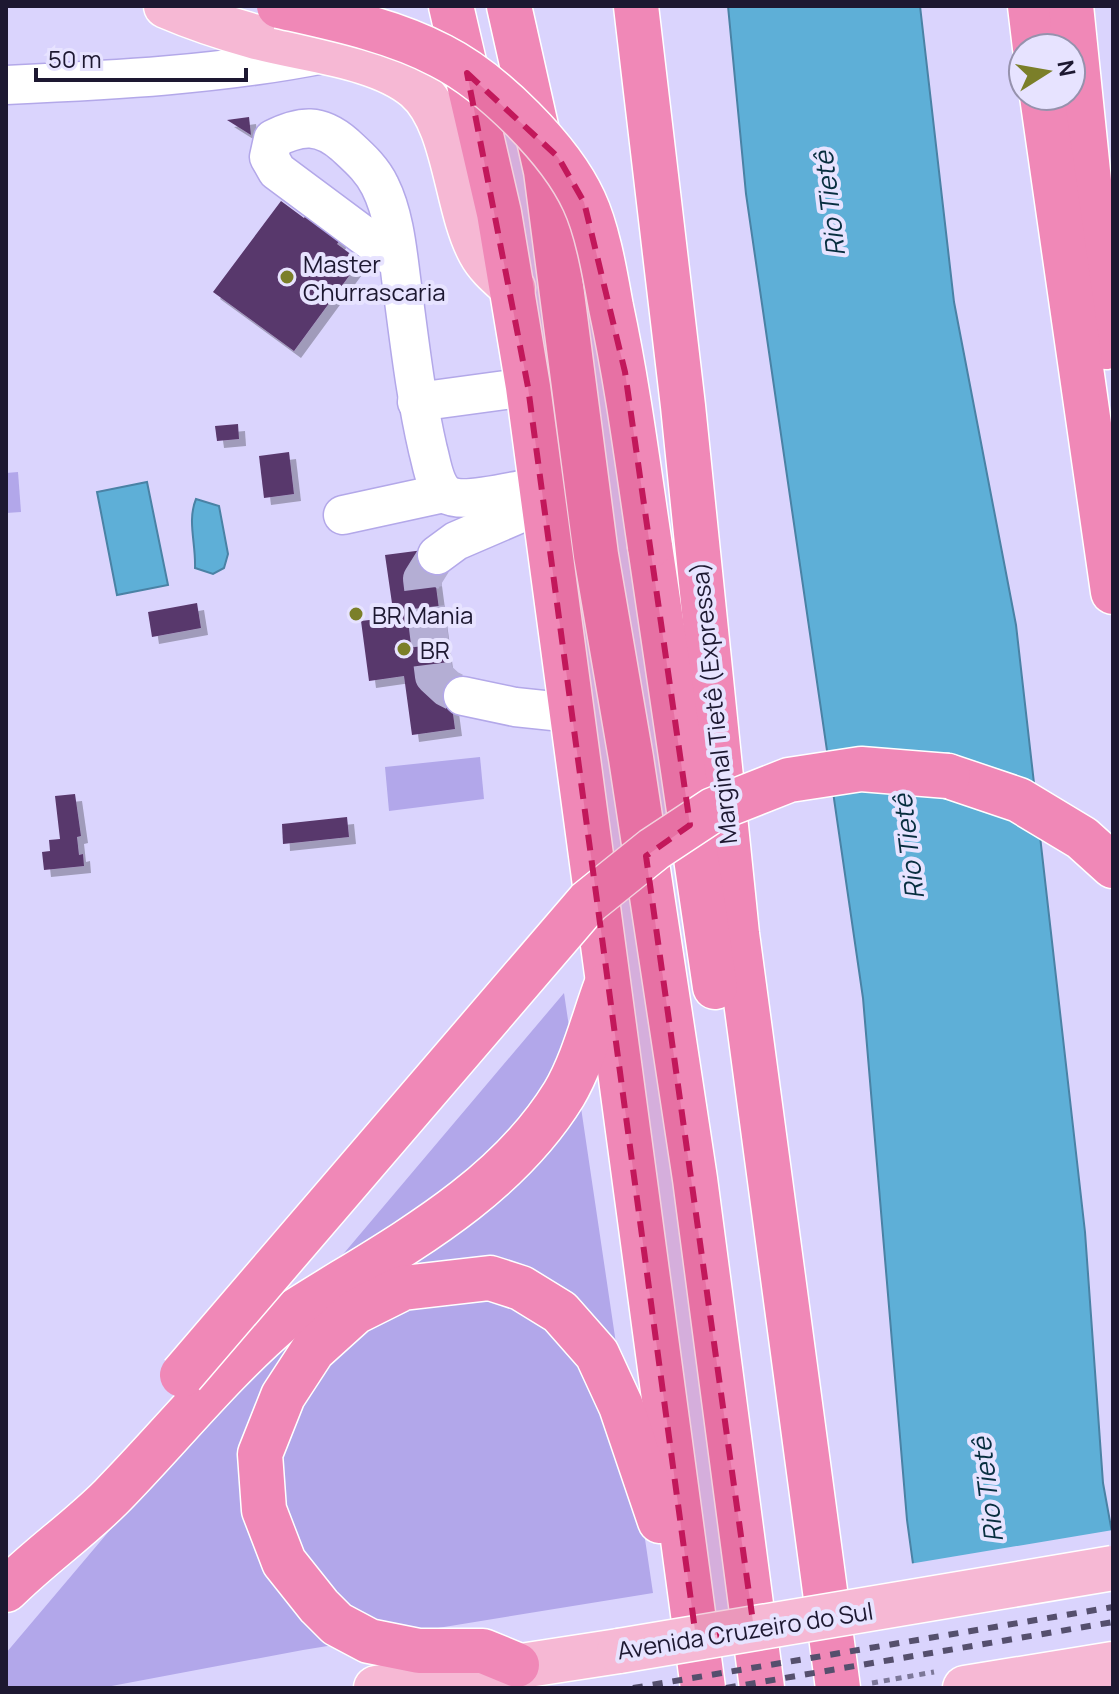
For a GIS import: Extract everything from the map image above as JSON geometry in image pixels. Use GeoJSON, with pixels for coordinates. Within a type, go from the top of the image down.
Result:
{"type":"FeatureCollection","features":[{"type":"Feature","properties":{"kind":"highway"},"geometry":{"type":"LineString","coordinates":[[279,6],[383,34],[442,57],[469,74],[516,113],[558,157],[584,202],[604,269],[625,372],[721,1033],[768,1321],[781,1366],[800,1398]]}},
{"type":"Feature","properties":{"kind":"highway"},"geometry":{"type":"LineString","coordinates":[[451,6],[499,213],[528,387],[703,1688]]}},
{"type":"Feature","properties":{"kind":"highway"},"geometry":{"type":"LineString","coordinates":[[509,6],[546,171],[596,555],[631,758],[695,1179],[762,1688]]}},
{"type":"Feature","properties":{"kind":"highway","name":"Marginal Tietê (Expressa)"},"geometry":{"type":"LineString","coordinates":[[636,6],[683,406],[737,934],[838,1688]]}},
{"type":"Feature","properties":{"kind":"highway"},"geometry":{"type":"LineString","coordinates":[[1030,6],[1033,32]]}},
{"type":"Feature","properties":{"kind":"highway"},"geometry":{"type":"LineString","coordinates":[[1071,6],[1105,344],[1113,385]]}},
{"type":"Feature","properties":{"kind":"highway"},"geometry":{"type":"LineString","coordinates":[[1044,112],[1113,592]]}},
{"type":"Feature","properties":{"kind":"highway"},"geometry":{"type":"LineString","coordinates":[[13,1583],[182,1375],[588,902],[654,849],[713,810],[789,780],[861,769],[948,776],[1019,800],[1082,838],[1113,866]]}},
{"type":"Feature","properties":{"kind":"highway"},"geometry":{"type":"LineString","coordinates":[[13,1583],[109,1498],[218,1381],[286,1317],[439,1221],[481,1189],[517,1155],[539,1131],[566,1091],[608,980]]}},
{"type":"Feature","properties":{"kind":"highway"},"geometry":{"type":"LineString","coordinates":[[517,1665],[483,1651],[419,1651],[369,1641],[337,1624],[284,1562],[264,1510],[260,1454],[283,1396],[313,1350],[355,1312],[403,1288],[490,1278],[521,1288],[560,1312],[597,1354],[621,1406],[669,1548],[685,1566]]}},
{"type":"Feature","properties":{"kind":"main road"},"geometry":{"type":"LineString","coordinates":[[166,6],[252,36],[351,58],[391,73],[416,88],[432,107],[446,142],[480,253],[493,271],[513,288]]}},
{"type":"Feature","properties":{"kind":"main road","name":"Avenida Cruzeiro do Sul"},"geometry":{"type":"LineString","coordinates":[[376,1688],[619,1651],[1113,1568]]}},
{"type":"Feature","properties":{"kind":"main road"},"geometry":{"type":"LineString","coordinates":[[965,1688],[1113,1664]]}},
{"type":"Feature","properties":{"kind":"street"},"geometry":{"type":"LineString","coordinates":[[6,85],[165,77],[269,65],[324,54]]}},
{"type":"Feature","properties":{"kind":"street"},"geometry":{"type":"LineString","coordinates":[[398,261],[417,402],[435,478],[444,493]]}},
{"type":"Feature","properties":{"kind":"street"},"geometry":{"type":"LineString","coordinates":[[417,402],[528,387]]}},
{"type":"Feature","properties":{"kind":"street"},"geometry":{"type":"LineString","coordinates":[[343,515],[444,493],[458,499],[543,495]]}},
{"type":"Feature","properties":{"kind":"street"},"geometry":{"type":"LineString","coordinates":[[437,555],[456,541],[543,495]]}},
{"type":"Feature","properties":{"kind":"street"},"geometry":{"type":"LineString","coordinates":[[463,696],[515,707],[572,713]]}},
{"type":"Feature","properties":{"kind":"highlighted area"},"geometry":{"type":"Polygon","coordinates":[[[467,73],[558,157],[584,202],[625,372],[690,825],[646,856],[754,1629],[696,1638],[528,387],[467,73]]]}},
{"type":"Feature","properties":{"kind":"shaded area"},"geometry":{"type":"Polygon","coordinates":[[[18,472],[21,512],[6,513],[6,473],[18,472]]]}},
{"type":"Feature","properties":{"kind":"shaded area"},"geometry":{"type":"Polygon","coordinates":[[[480,757],[484,799],[389,811],[385,767],[480,757]]]}},
{"type":"Feature","properties":{"kind":"shaded area"},"geometry":{"type":"Polygon","coordinates":[[[564,993],[653,1593],[303,1650],[101,1688],[6,1688],[6,1653],[564,993]]]}},
{"type":"Feature","properties":{"kind":"water","name":"Rio Tietê"},"geometry":{"type":"Polygon","coordinates":[[[728,6],[920,6],[954,302],[1016,625],[1085,1232],[1103,1483],[1113,1538],[1113,1688],[930,1688],[907,1520],[863,998],[746,194],[728,6]]]}},
{"type":"Feature","properties":{"kind":"water"},"geometry":{"type":"Polygon","coordinates":[[[147,482],[168,585],[117,595],[97,492],[147,482]]]}},
{"type":"Feature","properties":{"kind":"water"},"geometry":{"type":"Polygon","coordinates":[[[196,499],[219,506],[228,554],[224,568],[213,574],[195,568],[192,524],[196,499]]]}},
{"type":"Feature","properties":{"kind":"pier"},"geometry":{"type":"Polygon","coordinates":[[[1113,1530],[1113,1688],[926,1688],[909,1564],[1113,1530]]]}},
{"type":"Feature","properties":{"kind":"building"},"geometry":{"type":"Polygon","coordinates":[[[249,117],[251,135],[227,120],[249,117]]]}},
{"type":"Feature","properties":{"kind":"building","name":"Master Churrascaria"},"geometry":{"type":"Polygon","coordinates":[[[281,201],[304,218],[316,202],[350,227],[337,244],[360,261],[294,351],[213,292],[281,201]]]}},
{"type":"Feature","properties":{"kind":"building"},"geometry":{"type":"Polygon","coordinates":[[[238,424],[239,439],[217,441],[215,426],[238,424]]]}},
{"type":"Feature","properties":{"kind":"building"},"geometry":{"type":"Polygon","coordinates":[[[289,452],[294,494],[264,498],[259,456],[289,452]]]}},
{"type":"Feature","properties":{"kind":"building","name":"BR"},"geometry":{"type":"Polygon","coordinates":[[[431,549],[455,729],[412,735],[404,676],[369,681],[361,621],[394,617],[385,555],[431,549]]]}},
{"type":"Feature","properties":{"kind":"building"},"geometry":{"type":"Polygon","coordinates":[[[197,603],[201,628],[152,637],[148,612],[197,603]]]}},
{"type":"Feature","properties":{"kind":"building"},"geometry":{"type":"Polygon","coordinates":[[[75,794],[81,836],[77,837],[79,855],[83,854],[84,866],[44,870],[42,852],[50,851],[49,840],[60,839],[55,796],[75,794]]]}},
{"type":"Feature","properties":{"kind":"building"},"geometry":{"type":"Polygon","coordinates":[[[347,817],[349,837],[283,844],[282,824],[347,817]]]}},
{"type":"Feature","properties":{"kind":"tunnel"},"geometry":{"type":"LineString","coordinates":[[437,555],[422,579],[434,676],[447,688],[463,696]]}},
{"type":"Feature","properties":{"kind":"railway"},"geometry":{"type":"LineString","coordinates":[[633,1688],[1113,1607]]}},
{"type":"Feature","properties":{"kind":"railway"},"geometry":{"type":"LineString","coordinates":[[726,1688],[1113,1622]]}},
{"type":"Feature","properties":{"kind":"place","name":"Master Churrascaria"},"geometry":{"type":"Point","coordinates":[287,277]}},
{"type":"Feature","properties":{"kind":"place","name":"BR Mania"},"geometry":{"type":"Point","coordinates":[356,614]}},
{"type":"Feature","properties":{"kind":"place","name":"BR"},"geometry":{"type":"Point","coordinates":[404,649]}}]}
